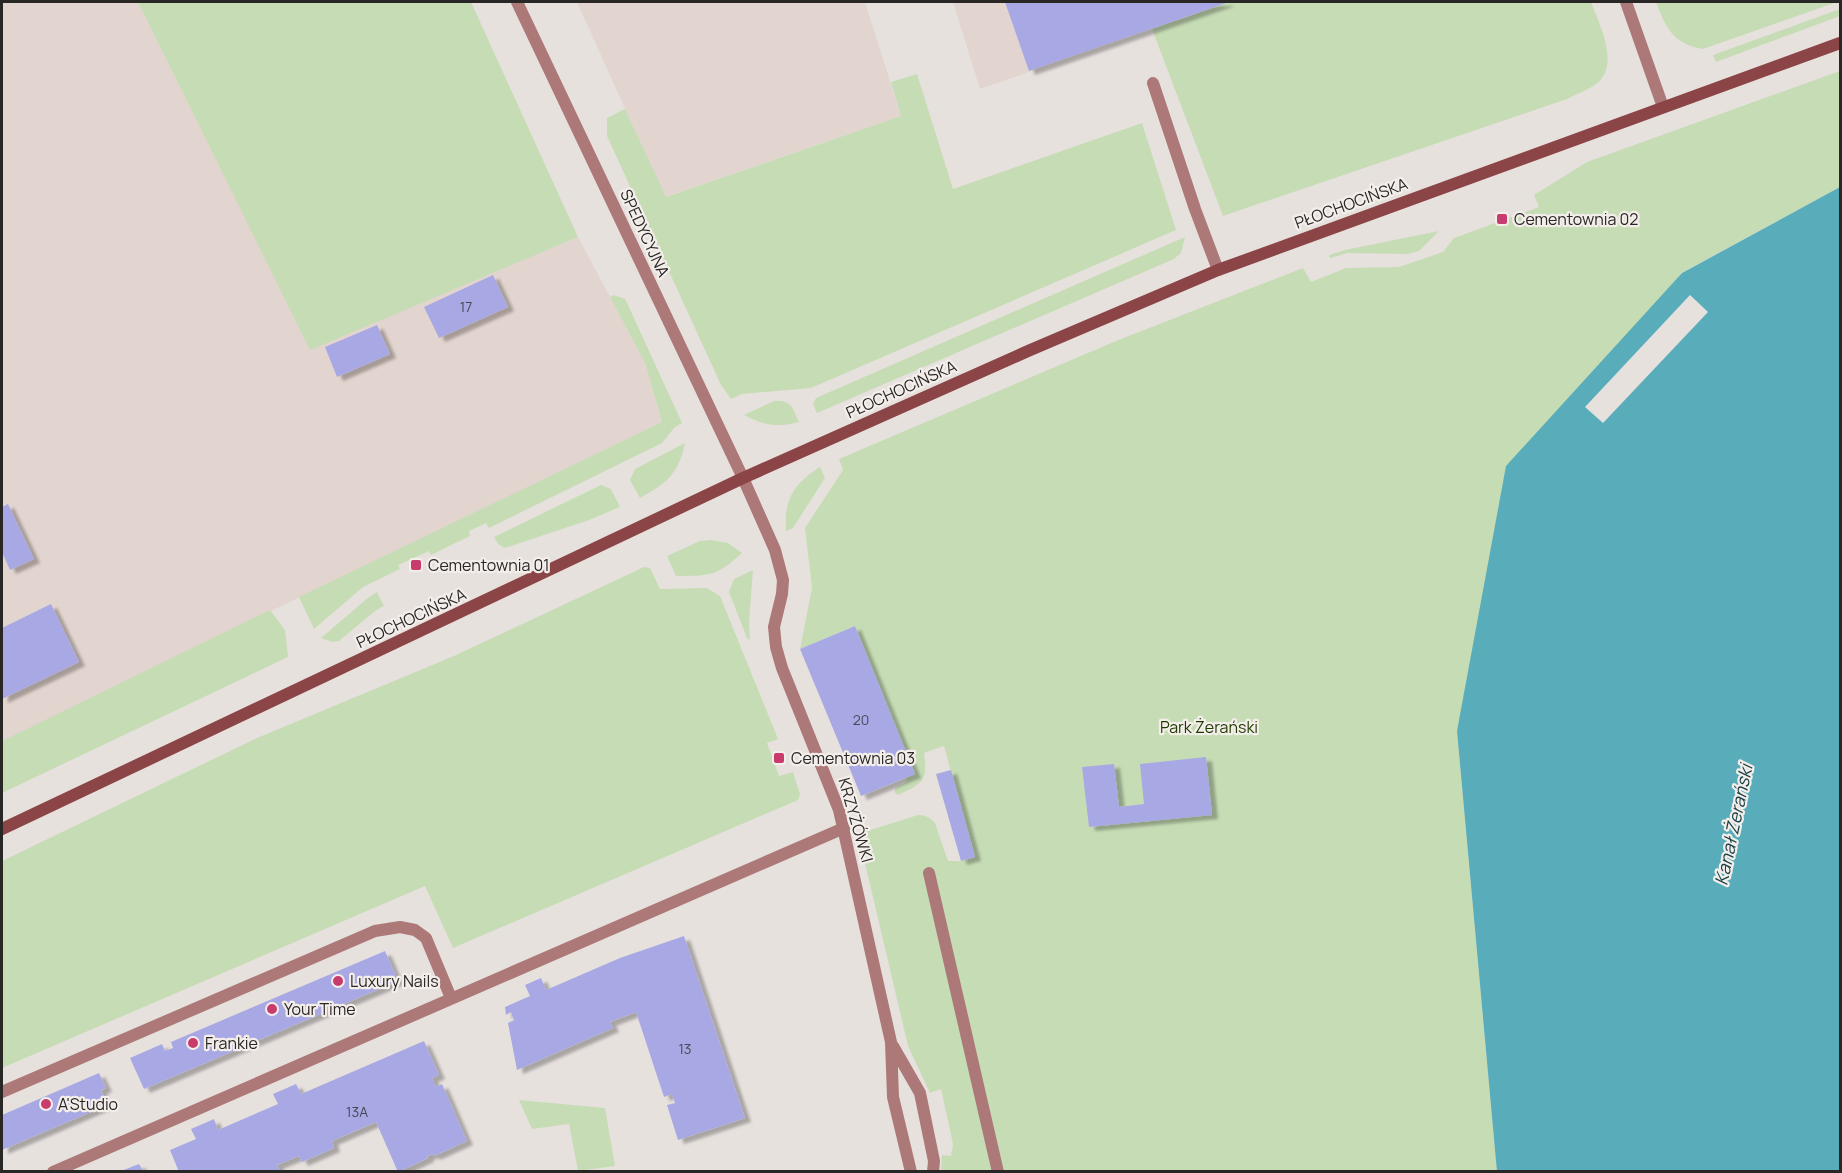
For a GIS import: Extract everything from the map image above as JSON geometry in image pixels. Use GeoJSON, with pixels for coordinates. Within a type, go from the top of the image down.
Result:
{"type":"FeatureCollection","features":[{"type":"Feature","properties":{"kind":"main road","name":"PŁOCHOCIŃSKA"},"geometry":{"type":"LineString","coordinates":[[2,829],[743,478],[1028,351],[1218,270],[1840,43]]}},
{"type":"Feature","properties":{"kind":"street","name":"SPEDYCYJNA"},"geometry":{"type":"LineString","coordinates":[[518,2],[743,478]]}},
{"type":"Feature","properties":{"kind":"street"},"geometry":{"type":"LineString","coordinates":[[1626,2],[1663,107]]}},
{"type":"Feature","properties":{"kind":"street"},"geometry":{"type":"LineString","coordinates":[[1153,83],[1218,270]]}},
{"type":"Feature","properties":{"kind":"street","name":"KRZYŻÓWKI"},"geometry":{"type":"LineString","coordinates":[[743,478],[781,568],[782,594],[774,627],[776,646],[782,668],[832,790],[844,828],[891,1042]]}},
{"type":"Feature","properties":{"kind":"street"},"geometry":{"type":"LineString","coordinates":[[52,1172],[844,828]]}},
{"type":"Feature","properties":{"kind":"street"},"geometry":{"type":"LineString","coordinates":[[929,873],[998,1172]]}},
{"type":"Feature","properties":{"kind":"street"},"geometry":{"type":"LineString","coordinates":[[2,1092],[364,935],[385,928],[400,927],[415,930],[426,938],[451,998]]}},
{"type":"Feature","properties":{"kind":"street"},"geometry":{"type":"LineString","coordinates":[[891,1042],[893,1097],[910,1172]]}},
{"type":"Feature","properties":{"kind":"street"},"geometry":{"type":"LineString","coordinates":[[891,1042],[920,1093],[934,1161],[933,1172]]}},
{"type":"Feature","properties":{"kind":"shaded area"},"geometry":{"type":"Polygon","coordinates":[[[2,2],[138,2],[310,349],[578,237],[645,363],[662,422],[2,741],[2,2]]]}},
{"type":"Feature","properties":{"kind":"shaded area"},"geometry":{"type":"Polygon","coordinates":[[[577,2],[865,2],[901,116],[665,197],[577,2]]]}},
{"type":"Feature","properties":{"kind":"shaded area"},"geometry":{"type":"Polygon","coordinates":[[[953,2],[1230,2],[980,89],[953,2]]]}},
{"type":"Feature","properties":{"kind":"green space"},"geometry":{"type":"Polygon","coordinates":[[[138,2],[471,2],[578,237],[310,350],[138,2]]]}},
{"type":"Feature","properties":{"kind":"green space"},"geometry":{"type":"Polygon","coordinates":[[[1230,2],[1591,2],[1606,44],[1607,67],[1596,84],[1567,99],[1223,216],[1152,29],[1230,2]]]}},
{"type":"Feature","properties":{"kind":"green space"},"geometry":{"type":"Polygon","coordinates":[[[1656,2],[1837,2],[1703,49],[1685,43],[1672,33],[1656,2]]]}},
{"type":"Feature","properties":{"kind":"green space"},"geometry":{"type":"Polygon","coordinates":[[[1840,9],[1840,16],[1716,62],[1713,55],[1840,9]]]}},
{"type":"Feature","properties":{"kind":"green space","name":"Park Żerański"},"geometry":{"type":"Polygon","coordinates":[[[1840,71],[1840,187],[1681,273],[1457,731],[1497,1171],[941,1171],[942,1155],[951,1156],[953,1144],[941,1089],[930,1093],[908,1046],[860,842],[864,832],[923,815],[935,823],[948,861],[961,861],[974,857],[944,746],[924,753],[924,775],[918,784],[898,795],[895,793],[895,788],[907,782],[905,778],[914,774],[855,626],[800,649],[812,588],[805,528],[843,470],[839,459],[1116,341],[1303,268],[1311,282],[1346,268],[1399,267],[1443,252],[1454,238],[1539,207],[1534,195],[1587,162],[1840,71]]]}},
{"type":"Feature","properties":{"kind":"green space"},"geometry":{"type":"Polygon","coordinates":[[[917,74],[953,189],[1142,123],[1176,230],[811,388],[742,394],[731,399],[721,385],[607,136],[607,118],[625,109],[666,197],[901,116],[891,82],[917,74]]]}},
{"type":"Feature","properties":{"kind":"green space"},"geometry":{"type":"Polygon","coordinates":[[[1439,231],[1419,251],[1407,254],[1348,253],[1330,258],[1329,255],[1345,250],[1439,231]]]}},
{"type":"Feature","properties":{"kind":"green space"},"geometry":{"type":"Polygon","coordinates":[[[1185,237],[1181,253],[1174,259],[817,413],[813,404],[816,398],[1185,237]]]}},
{"type":"Feature","properties":{"kind":"green space"},"geometry":{"type":"Polygon","coordinates":[[[614,295],[625,299],[682,423],[674,428],[662,443],[489,528],[486,523],[469,531],[470,536],[431,555],[429,551],[398,565],[400,569],[363,587],[314,629],[299,597],[662,422],[645,363],[610,297],[614,295]]]}},
{"type":"Feature","properties":{"kind":"green space"},"geometry":{"type":"Polygon","coordinates":[[[774,401],[788,403],[793,408],[799,422],[784,425],[771,424],[744,415],[774,401]]]}},
{"type":"Feature","properties":{"kind":"green space"},"geometry":{"type":"Polygon","coordinates":[[[685,443],[675,471],[657,488],[640,498],[630,480],[635,469],[685,443]]]}},
{"type":"Feature","properties":{"kind":"green space"},"geometry":{"type":"Polygon","coordinates":[[[820,467],[825,478],[793,528],[786,531],[787,510],[792,494],[803,480],[820,467]]]}},
{"type":"Feature","properties":{"kind":"green space"},"geometry":{"type":"Polygon","coordinates":[[[601,485],[611,489],[620,507],[589,520],[505,548],[498,544],[494,537],[601,485]]]}},
{"type":"Feature","properties":{"kind":"green space"},"geometry":{"type":"Polygon","coordinates":[[[700,541],[728,543],[742,553],[726,566],[712,573],[676,576],[667,556],[700,541]]]}},
{"type":"Feature","properties":{"kind":"green space"},"geometry":{"type":"Polygon","coordinates":[[[644,567],[650,568],[660,589],[707,588],[720,596],[778,739],[767,743],[779,776],[793,772],[800,794],[798,800],[453,948],[425,886],[2,1068],[2,861],[257,738],[454,656],[644,567]]]}},
{"type":"Feature","properties":{"kind":"green space"},"geometry":{"type":"Polygon","coordinates":[[[753,570],[750,640],[747,638],[729,592],[734,579],[753,570]]]}},
{"type":"Feature","properties":{"kind":"green space"},"geometry":{"type":"Polygon","coordinates":[[[377,592],[384,606],[339,641],[333,642],[321,638],[369,597],[377,592]]]}},
{"type":"Feature","properties":{"kind":"green space"},"geometry":{"type":"Polygon","coordinates":[[[270,610],[285,630],[288,657],[2,793],[2,741],[270,610]]]}},
{"type":"Feature","properties":{"kind":"green space"},"geometry":{"type":"Polygon","coordinates":[[[519,1100],[605,1108],[615,1166],[578,1171],[569,1124],[532,1129],[519,1100]]]}},
{"type":"Feature","properties":{"kind":"water","name":"Kanał Żerański"},"geometry":{"type":"Polygon","coordinates":[[[1840,187],[1840,1171],[1497,1172],[1457,731],[1506,466],[1682,273],[1840,187]]]}},
{"type":"Feature","properties":{"kind":"pier"},"geometry":{"type":"Polygon","coordinates":[[[1690,295],[1708,312],[1603,423],[1585,407],[1690,295]]]}},
{"type":"Feature","properties":{"kind":"building"},"geometry":{"type":"Polygon","coordinates":[[[1005,2],[1229,2],[1029,71],[1005,2]]]}},
{"type":"Feature","properties":{"kind":"building"},"geometry":{"type":"Polygon","coordinates":[[[493,275],[508,307],[439,338],[424,307],[493,275]]]}},
{"type":"Feature","properties":{"kind":"building"},"geometry":{"type":"Polygon","coordinates":[[[377,325],[390,354],[337,377],[325,347],[377,325]]]}},
{"type":"Feature","properties":{"kind":"building"},"geometry":{"type":"Polygon","coordinates":[[[8,504],[34,559],[10,570],[2,552],[2,507],[8,504]]]}},
{"type":"Feature","properties":{"kind":"building"},"geometry":{"type":"Polygon","coordinates":[[[51,604],[79,662],[2,699],[2,628],[51,604]]]}},
{"type":"Feature","properties":{"kind":"building"},"geometry":{"type":"Polygon","coordinates":[[[855,626],[915,774],[861,796],[800,649],[855,626]]]}},
{"type":"Feature","properties":{"kind":"building"},"geometry":{"type":"Polygon","coordinates":[[[1206,757],[1212,815],[1089,827],[1082,767],[1114,764],[1119,807],[1144,804],[1140,764],[1206,757]]]}},
{"type":"Feature","properties":{"kind":"building"},"geometry":{"type":"Polygon","coordinates":[[[951,770],[975,857],[961,861],[936,774],[951,770]]]}},
{"type":"Feature","properties":{"kind":"building"},"geometry":{"type":"Polygon","coordinates":[[[684,936],[745,1118],[678,1140],[667,1105],[675,1103],[672,1094],[664,1097],[636,1012],[610,1022],[613,1028],[517,1070],[508,1023],[514,1020],[511,1012],[506,1015],[505,1007],[530,996],[525,985],[541,978],[546,990],[620,958],[684,936]]]}},
{"type":"Feature","properties":{"kind":"building"},"geometry":{"type":"Polygon","coordinates":[[[385,951],[398,981],[144,1089],[130,1058],[162,1044],[165,1051],[173,1048],[171,1042],[385,951]]]}},
{"type":"Feature","properties":{"kind":"building"},"geometry":{"type":"Polygon","coordinates":[[[424,1041],[439,1075],[432,1078],[434,1083],[436,1087],[442,1084],[467,1141],[434,1156],[433,1154],[427,1156],[428,1158],[398,1172],[376,1122],[332,1141],[334,1148],[302,1162],[299,1156],[277,1165],[280,1172],[179,1172],[170,1150],[196,1139],[191,1129],[214,1119],[218,1130],[278,1104],[273,1094],[296,1084],[301,1094],[424,1041]]]}},
{"type":"Feature","properties":{"kind":"building"},"geometry":{"type":"Polygon","coordinates":[[[99,1073],[106,1088],[101,1090],[107,1105],[2,1150],[2,1115],[99,1073]]]}},
{"type":"Feature","properties":{"kind":"building"},"geometry":{"type":"Polygon","coordinates":[[[139,1164],[143,1171],[121,1171],[139,1164]]]}},
{"type":"Feature","properties":{"kind":"place","name":"Cementownia 02"},"geometry":{"type":"Point","coordinates":[1502,219]}},
{"type":"Feature","properties":{"kind":"place","name":"Cementownia 01"},"geometry":{"type":"Point","coordinates":[416,565]}},
{"type":"Feature","properties":{"kind":"place","name":"Cementownia 03"},"geometry":{"type":"Point","coordinates":[779,758]}},
{"type":"Feature","properties":{"kind":"place","name":"Luxury Nails"},"geometry":{"type":"Point","coordinates":[338,981]}},
{"type":"Feature","properties":{"kind":"place","name":"Your Time"},"geometry":{"type":"Point","coordinates":[272,1009]}},
{"type":"Feature","properties":{"kind":"place","name":"Frankie"},"geometry":{"type":"Point","coordinates":[193,1043]}},
{"type":"Feature","properties":{"kind":"place","name":"A'Studio"},"geometry":{"type":"Point","coordinates":[46,1104]}}]}
